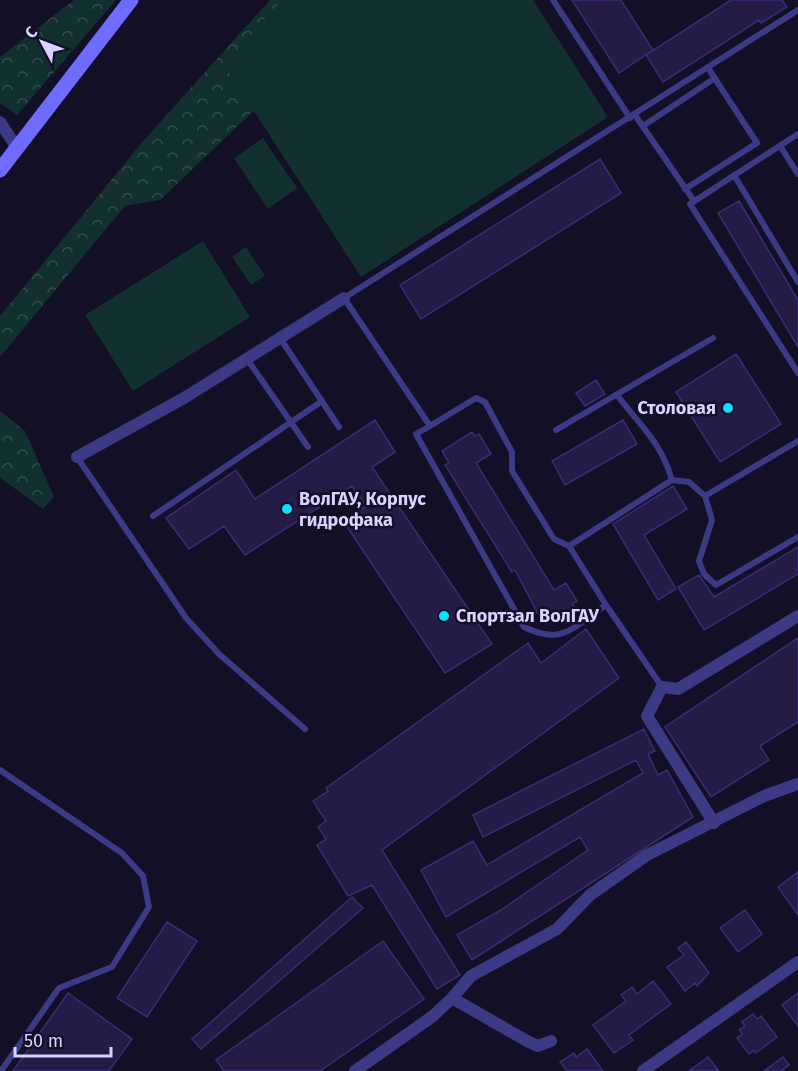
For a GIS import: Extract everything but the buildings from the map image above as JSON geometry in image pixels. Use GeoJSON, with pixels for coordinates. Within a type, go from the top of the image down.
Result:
{"type":"FeatureCollection","features":[{"type":"Feature","properties":{"kind":"main road"},"geometry":{"type":"LineString","coordinates":[[0,170],[132,0]]}},
{"type":"Feature","properties":{"kind":"street"},"geometry":{"type":"LineString","coordinates":[[0,122],[17,148]]}},
{"type":"Feature","properties":{"kind":"street"},"geometry":{"type":"LineString","coordinates":[[77,457],[184,398],[344,298]]}},
{"type":"Feature","properties":{"kind":"street"},"geometry":{"type":"LineString","coordinates":[[714,823],[647,716],[662,687],[678,689],[798,616]]}},
{"type":"Feature","properties":{"kind":"street"},"geometry":{"type":"LineString","coordinates":[[355,1071],[433,1016],[452,999],[471,976],[557,929],[590,895],[647,855],[764,796],[798,784]]}},
{"type":"Feature","properties":{"kind":"street"},"geometry":{"type":"LineString","coordinates":[[643,1071],[798,962]]}},
{"type":"Feature","properties":{"kind":"street"},"geometry":{"type":"LineString","coordinates":[[452,999],[538,1046],[551,1041]]}},
{"type":"Feature","properties":{"kind":"lane"},"geometry":{"type":"LineString","coordinates":[[553,0],[632,116],[643,126],[694,201]]}},
{"type":"Feature","properties":{"kind":"lane"},"geometry":{"type":"LineString","coordinates":[[430,426],[344,298],[798,10]]}},
{"type":"Feature","properties":{"kind":"lane"},"geometry":{"type":"LineString","coordinates":[[686,189],[757,143],[708,68]]}},
{"type":"Feature","properties":{"kind":"lane"},"geometry":{"type":"LineString","coordinates":[[643,126],[715,78]]}},
{"type":"Feature","properties":{"kind":"lane"},"geometry":{"type":"LineString","coordinates":[[798,134],[690,204],[798,373]]}},
{"type":"Feature","properties":{"kind":"lane"},"geometry":{"type":"LineString","coordinates":[[780,146],[798,174]]}},
{"type":"Feature","properties":{"kind":"lane"},"geometry":{"type":"LineString","coordinates":[[734,175],[798,282]]}},
{"type":"Feature","properties":{"kind":"lane"},"geometry":{"type":"LineString","coordinates":[[280,338],[339,427]]}},
{"type":"Feature","properties":{"kind":"lane"},"geometry":{"type":"LineString","coordinates":[[556,430],[713,338]]}},
{"type":"Feature","properties":{"kind":"lane"},"geometry":{"type":"LineString","coordinates":[[247,359],[308,447]]}},
{"type":"Feature","properties":{"kind":"lane"},"geometry":{"type":"LineString","coordinates":[[617,395],[637,422],[645,426],[665,455],[672,480]]}},
{"type":"Feature","properties":{"kind":"lane"},"geometry":{"type":"LineString","coordinates":[[606,605],[561,635],[543,636],[524,627],[416,434],[476,398],[485,402],[512,452],[512,471],[554,538],[569,546],[662,687]]}},
{"type":"Feature","properties":{"kind":"lane"},"geometry":{"type":"LineString","coordinates":[[153,516],[322,401]]}},
{"type":"Feature","properties":{"kind":"lane"},"geometry":{"type":"LineString","coordinates":[[705,496],[798,441]]}},
{"type":"Feature","properties":{"kind":"lane"},"geometry":{"type":"LineString","coordinates":[[77,457],[186,618],[219,654],[305,729]]}},
{"type":"Feature","properties":{"kind":"lane"},"geometry":{"type":"LineString","coordinates":[[569,546],[672,480],[689,482],[705,496],[712,520],[699,561],[704,574],[716,585],[798,537]]}},
{"type":"Feature","properties":{"kind":"lane"},"geometry":{"type":"LineString","coordinates":[[0,770],[122,853],[143,876],[149,907],[112,968],[59,988],[1,1071]]}},
{"type":"Feature","properties":{"kind":"green space"},"geometry":{"type":"Polygon","coordinates":[[[74,0],[116,0],[17,115],[0,103],[0,57],[74,0]]]}},
{"type":"Feature","properties":{"kind":"green space"},"geometry":{"type":"Polygon","coordinates":[[[270,0],[349,0],[333,35],[160,200],[125,206],[0,357],[0,316],[144,140],[270,0]]]}},
{"type":"Feature","properties":{"kind":"green space"},"geometry":{"type":"Polygon","coordinates":[[[281,0],[533,0],[608,117],[361,277],[225,66],[281,0]]]}},
{"type":"Feature","properties":{"kind":"green space"},"geometry":{"type":"Polygon","coordinates":[[[263,138],[297,188],[268,209],[234,158],[263,138]]]}},
{"type":"Feature","properties":{"kind":"green space"},"geometry":{"type":"Polygon","coordinates":[[[203,241],[250,317],[133,391],[85,315],[203,241]]]}},
{"type":"Feature","properties":{"kind":"green space"},"geometry":{"type":"Polygon","coordinates":[[[246,247],[265,276],[251,285],[232,257],[246,247]]]}},
{"type":"Feature","properties":{"kind":"green space"},"geometry":{"type":"Polygon","coordinates":[[[0,411],[25,431],[54,497],[43,509],[0,478],[0,411]]]}},
{"type":"Feature","properties":{"kind":"place","name":"Столовая"},"geometry":{"type":"Point","coordinates":[728,408]}},
{"type":"Feature","properties":{"kind":"place","name":"ВолГАУ, Корпус гидрофака"},"geometry":{"type":"Point","coordinates":[287,509]}},
{"type":"Feature","properties":{"kind":"place","name":"Спортзал ВолГАУ"},"geometry":{"type":"Point","coordinates":[444,616]}}]}
